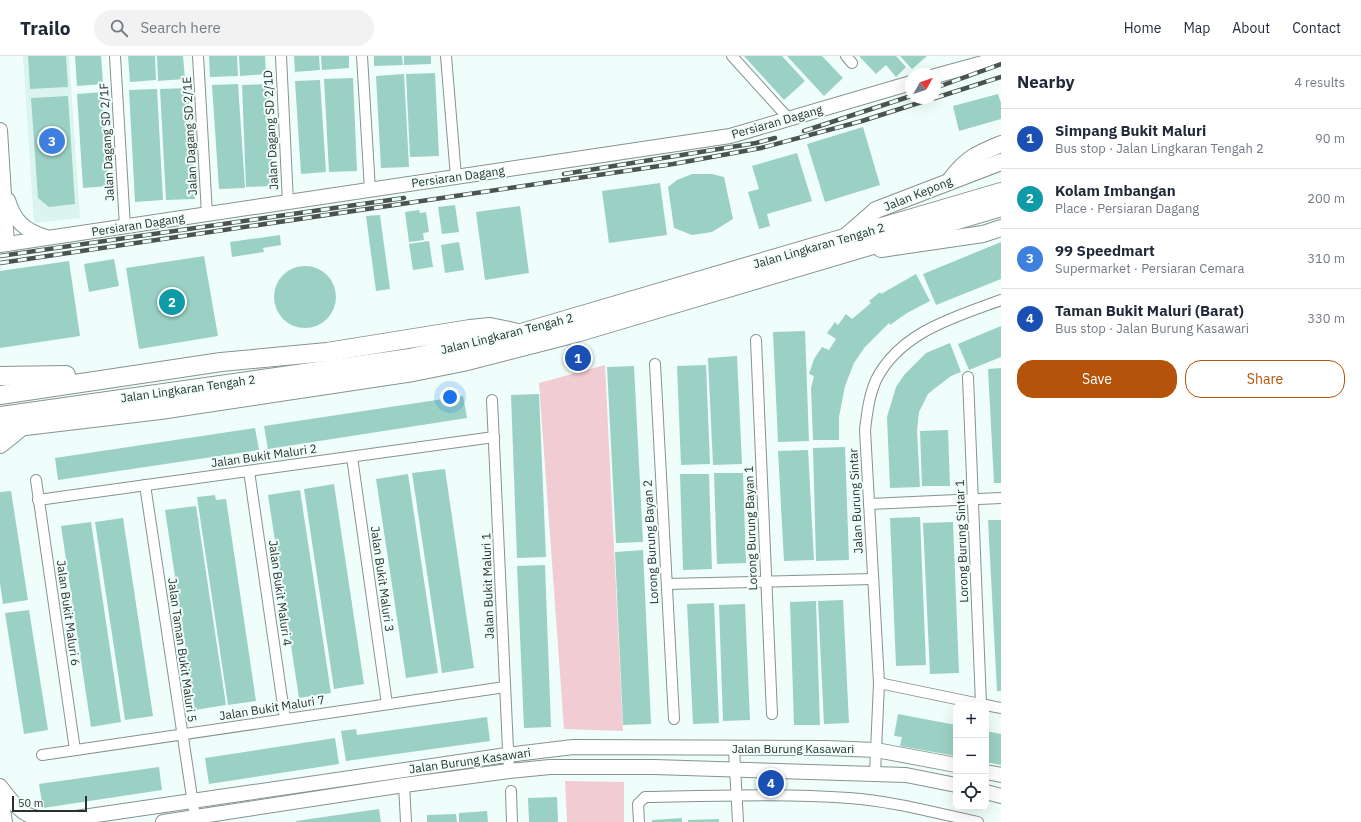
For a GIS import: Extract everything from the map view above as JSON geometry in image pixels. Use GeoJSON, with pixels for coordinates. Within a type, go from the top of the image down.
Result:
{"type":"FeatureCollection","features":[{"type":"Feature","properties":{"kind":"highway","name":"Jalan Lingkaran Tengah 2"},"geometry":{"type":"LineString","coordinates":[[0,429],[160,410],[413,372],[448,365],[576,333],[845,246],[1001,192]]}},
{"type":"Feature","properties":{"kind":"highway","name":"Jalan Lingkaran Tengah 2"},"geometry":{"type":"LineString","coordinates":[[0,416],[410,358],[521,333],[845,246],[1001,207]]}},
{"type":"Feature","properties":{"kind":"highway"},"geometry":{"type":"LineString","coordinates":[[0,395],[221,362],[327,352],[470,328],[490,327],[521,333]]}},
{"type":"Feature","properties":{"kind":"highway"},"geometry":{"type":"LineString","coordinates":[[0,376],[140,374]]}},
{"type":"Feature","properties":{"kind":"highway"},"geometry":{"type":"LineString","coordinates":[[0,444],[21,427]]}},
{"type":"Feature","properties":{"kind":"main road"},"geometry":{"type":"LineString","coordinates":[[950,180],[959,168],[972,156],[1001,144]]}},
{"type":"Feature","properties":{"kind":"main road","name":"Jalan Kepong"},"geometry":{"type":"LineString","coordinates":[[845,246],[876,210],[950,180],[1001,162]]}},
{"type":"Feature","properties":{"kind":"main road"},"geometry":{"type":"LineString","coordinates":[[845,246],[983,234],[1001,228]]}},
{"type":"Feature","properties":{"kind":"street","name":"Jalan Dagang SD 2/1F"},"geometry":{"type":"LineString","coordinates":[[115,56],[125,227]]}},
{"type":"Feature","properties":{"kind":"street","name":"Jalan Dagang SD 2/1E"},"geometry":{"type":"LineString","coordinates":[[198,56],[207,214]]}},
{"type":"Feature","properties":{"kind":"street","name":"Jalan Dagang SD 2/1D"},"geometry":{"type":"LineString","coordinates":[[281,56],[288,203]]}},
{"type":"Feature","properties":{"kind":"street"},"geometry":{"type":"LineString","coordinates":[[362,56],[370,190]]}},
{"type":"Feature","properties":{"kind":"street"},"geometry":{"type":"LineString","coordinates":[[446,56],[456,177]]}},
{"type":"Feature","properties":{"kind":"street"},"geometry":{"type":"LineString","coordinates":[[732,56],[789,119]]}},
{"type":"Feature","properties":{"kind":"street"},"geometry":{"type":"LineString","coordinates":[[941,74],[1001,58]]}},
{"type":"Feature","properties":{"kind":"street","name":"Persiaran Dagang"},"geometry":{"type":"LineString","coordinates":[[4,245],[730,136],[905,85]]}},
{"type":"Feature","properties":{"kind":"street"},"geometry":{"type":"LineString","coordinates":[[0,130],[4,245]]}},
{"type":"Feature","properties":{"kind":"street"},"geometry":{"type":"LineString","coordinates":[[3,186],[11,210],[19,222],[31,233],[49,238]]}},
{"type":"Feature","properties":{"kind":"street","name":"Jalan Burung Sintar"},"geometry":{"type":"LineString","coordinates":[[875,774],[878,683],[865,430],[872,392],[883,368],[902,346],[914,338],[955,317],[1001,300]]}},
{"type":"Feature","properties":{"kind":"street","name":"Lorong Burung Bayan 1"},"geometry":{"type":"LineString","coordinates":[[756,340],[772,714]]}},
{"type":"Feature","properties":{"kind":"street","name":"Lorong Burung Bayan 2"},"geometry":{"type":"LineString","coordinates":[[655,364],[674,719]]}},
{"type":"Feature","properties":{"kind":"street","name":"Lorong Burung Sintar 1"},"geometry":{"type":"LineString","coordinates":[[968,377],[984,702]]}},
{"type":"Feature","properties":{"kind":"street","name":"Jalan Bukit Maluri 1"},"geometry":{"type":"LineString","coordinates":[[492,400],[507,755],[509,771]]}},
{"type":"Feature","properties":{"kind":"street","name":"Jalan Bukit Maluri 2"},"geometry":{"type":"LineString","coordinates":[[38,500],[494,437]]}},
{"type":"Feature","properties":{"kind":"street","name":"Jalan Bukit Maluri 3"},"geometry":{"type":"LineString","coordinates":[[352,457],[387,704]]}},
{"type":"Feature","properties":{"kind":"street","name":"Jalan Bukit Maluri 4"},"geometry":{"type":"LineString","coordinates":[[249,471],[285,719]]}},
{"type":"Feature","properties":{"kind":"street","name":"Jalan Bukit Maluri 6"},"geometry":{"type":"LineString","coordinates":[[36,480],[75,750]]}},
{"type":"Feature","properties":{"kind":"street","name":"Jalan Taman Bukit Maluri 5"},"geometry":{"type":"LineString","coordinates":[[145,485],[195,817]]}},
{"type":"Feature","properties":{"kind":"street"},"geometry":{"type":"LineString","coordinates":[[869,504],[1001,498]]}},
{"type":"Feature","properties":{"kind":"street"},"geometry":{"type":"LineString","coordinates":[[667,584],[873,579]]}},
{"type":"Feature","properties":{"kind":"street"},"geometry":{"type":"LineString","coordinates":[[878,683],[970,702]]}},
{"type":"Feature","properties":{"kind":"street","name":"Jalan Bukit Maluri 7"},"geometry":{"type":"LineString","coordinates":[[42,755],[505,687]]}},
{"type":"Feature","properties":{"kind":"street"},"geometry":{"type":"LineString","coordinates":[[989,706],[1001,708]]}},
{"type":"Feature","properties":{"kind":"street","name":"Jalan Burung Kasawari"},"geometry":{"type":"LineString","coordinates":[[0,786],[17,810],[36,820],[76,818],[507,755],[573,747],[876,750],[953,764]]}},
{"type":"Feature","properties":{"kind":"street"},"geometry":{"type":"LineString","coordinates":[[734,749],[738,822]]}},
{"type":"Feature","properties":{"kind":"street","name":"Jalan Burung Kasawari"},"geometry":{"type":"LineString","coordinates":[[163,822],[509,771],[550,767],[594,766],[906,775],[953,785]]}},
{"type":"Feature","properties":{"kind":"street"},"geometry":{"type":"LineString","coordinates":[[989,773],[1001,775]]}},
{"type":"Feature","properties":{"kind":"street"},"geometry":{"type":"LineString","coordinates":[[404,786],[406,822]]}},
{"type":"Feature","properties":{"kind":"street"},"geometry":{"type":"LineString","coordinates":[[0,792],[6,822]]}},
{"type":"Feature","properties":{"kind":"street"},"geometry":{"type":"LineString","coordinates":[[511,792],[512,822]]}},
{"type":"Feature","properties":{"kind":"street"},"geometry":{"type":"LineString","coordinates":[[989,793],[1001,796]]}},
{"type":"Feature","properties":{"kind":"street"},"geometry":{"type":"LineString","coordinates":[[639,822],[638,804],[645,797],[736,796],[850,798],[978,822]]}},
{"type":"Feature","properties":{"kind":"shaded area"},"geometry":{"type":"Polygon","coordinates":[[[23,56],[69,56],[80,218],[34,223],[23,56]]]}},
{"type":"Feature","properties":{"kind":"shaded area"},"geometry":{"type":"Polygon","coordinates":[[[605,365],[623,731],[564,729],[539,383],[605,365]]]}},
{"type":"Feature","properties":{"kind":"shaded area"},"geometry":{"type":"Polygon","coordinates":[[[565,781],[624,782],[624,822],[567,822],[565,781]]]}},
{"type":"Feature","properties":{"kind":"building"},"geometry":{"type":"Polygon","coordinates":[[[28,56],[66,56],[68,87],[30,89],[28,56]]]}},
{"type":"Feature","properties":{"kind":"building"},"geometry":{"type":"Polygon","coordinates":[[[75,56],[101,56],[103,84],[77,86],[75,56]]]}},
{"type":"Feature","properties":{"kind":"building"},"geometry":{"type":"Polygon","coordinates":[[[128,56],[155,56],[156,80],[130,82],[128,56]]]}},
{"type":"Feature","properties":{"kind":"building"},"geometry":{"type":"Polygon","coordinates":[[[157,56],[183,56],[185,79],[158,81],[157,56]]]}},
{"type":"Feature","properties":{"kind":"building"},"geometry":{"type":"Polygon","coordinates":[[[209,56],[237,56],[238,76],[210,77],[209,56]]]}},
{"type":"Feature","properties":{"kind":"building"},"geometry":{"type":"Polygon","coordinates":[[[239,56],[265,56],[266,74],[240,76],[239,56]]]}},
{"type":"Feature","properties":{"kind":"building"},"geometry":{"type":"Polygon","coordinates":[[[294,56],[319,56],[320,70],[295,72],[294,56]]]}},
{"type":"Feature","properties":{"kind":"building"},"geometry":{"type":"Polygon","coordinates":[[[321,56],[349,56],[349,68],[322,70],[321,56]]]}},
{"type":"Feature","properties":{"kind":"building"},"geometry":{"type":"Polygon","coordinates":[[[374,56],[402,56],[403,65],[374,66],[374,56]]]}},
{"type":"Feature","properties":{"kind":"building"},"geometry":{"type":"Polygon","coordinates":[[[404,56],[431,56],[431,64],[404,65],[404,56]]]}},
{"type":"Feature","properties":{"kind":"building"},"geometry":{"type":"Polygon","coordinates":[[[744,56],[782,56],[805,81],[784,100],[744,56]]]}},
{"type":"Feature","properties":{"kind":"building"},"geometry":{"type":"Polygon","coordinates":[[[787,56],[822,56],[843,78],[824,96],[787,56]]]}},
{"type":"Feature","properties":{"kind":"building"},"geometry":{"type":"Polygon","coordinates":[[[859,56],[896,56],[906,67],[896,77],[886,65],[876,74],[859,56]]]}},
{"type":"Feature","properties":{"kind":"building"},"geometry":{"type":"Polygon","coordinates":[[[900,56],[927,56],[913,68],[911,68],[900,56]]]}},
{"type":"Feature","properties":{"kind":"building"},"geometry":{"type":"Polygon","coordinates":[[[435,73],[439,156],[410,157],[406,74],[435,73]]]}},
{"type":"Feature","properties":{"kind":"building"},"geometry":{"type":"Polygon","coordinates":[[[404,74],[409,167],[381,168],[376,76],[404,74]]]}},
{"type":"Feature","properties":{"kind":"building"},"geometry":{"type":"Polygon","coordinates":[[[353,78],[357,171],[329,172],[324,79],[353,78]]]}},
{"type":"Feature","properties":{"kind":"building"},"geometry":{"type":"Polygon","coordinates":[[[320,80],[326,172],[301,174],[295,81],[320,80]]]}},
{"type":"Feature","properties":{"kind":"building"},"geometry":{"type":"Polygon","coordinates":[[[238,84],[245,188],[219,189],[212,85],[238,84]]]}},
{"type":"Feature","properties":{"kind":"building"},"geometry":{"type":"Polygon","coordinates":[[[269,84],[273,186],[246,187],[242,85],[269,84]]]}},
{"type":"Feature","properties":{"kind":"building"},"geometry":{"type":"Polygon","coordinates":[[[188,88],[195,199],[166,200],[160,89],[188,88]]]}},
{"type":"Feature","properties":{"kind":"building"},"geometry":{"type":"Polygon","coordinates":[[[157,89],[163,200],[135,202],[129,90],[157,89]]]}},
{"type":"Feature","properties":{"kind":"building"},"geometry":{"type":"Polygon","coordinates":[[[103,92],[109,186],[83,188],[77,94],[103,92]]]}},
{"type":"Feature","properties":{"kind":"building"},"geometry":{"type":"Polygon","coordinates":[[[998,94],[1001,103],[1001,119],[959,131],[953,106],[998,94]]]}},
{"type":"Feature","properties":{"kind":"building"},"geometry":{"type":"Polygon","coordinates":[[[68,96],[75,204],[49,207],[38,198],[31,98],[68,96]]]}},
{"type":"Feature","properties":{"kind":"building"},"geometry":{"type":"Polygon","coordinates":[[[863,127],[880,185],[825,202],[807,144],[863,127]]]}},
{"type":"Feature","properties":{"kind":"building"},"geometry":{"type":"Polygon","coordinates":[[[797,153],[812,201],[767,214],[770,226],[759,229],[748,192],[759,189],[752,166],[797,153]]]}},
{"type":"Feature","properties":{"kind":"building"},"geometry":{"type":"Polygon","coordinates":[[[692,174],[712,174],[724,177],[733,219],[712,232],[692,235],[674,228],[668,187],[677,180],[692,174]]]}},
{"type":"Feature","properties":{"kind":"building"},"geometry":{"type":"Polygon","coordinates":[[[660,183],[667,235],[609,243],[602,191],[660,183]]]}},
{"type":"Feature","properties":{"kind":"building"},"geometry":{"type":"Polygon","coordinates":[[[455,205],[459,232],[442,234],[438,207],[455,205]]]}},
{"type":"Feature","properties":{"kind":"building"},"geometry":{"type":"Polygon","coordinates":[[[520,206],[529,273],[485,280],[476,212],[520,206]]]}},
{"type":"Feature","properties":{"kind":"building"},"geometry":{"type":"Polygon","coordinates":[[[419,210],[420,213],[426,212],[429,232],[423,233],[424,240],[409,242],[405,212],[419,210]]]}},
{"type":"Feature","properties":{"kind":"building"},"geometry":{"type":"Polygon","coordinates":[[[380,215],[390,289],[376,291],[366,216],[380,215]]]}},
{"type":"Feature","properties":{"kind":"building"},"geometry":{"type":"Polygon","coordinates":[[[280,235],[281,245],[263,248],[264,252],[232,257],[230,242],[280,235]]]}},
{"type":"Feature","properties":{"kind":"building"},"geometry":{"type":"Polygon","coordinates":[[[429,241],[433,267],[413,270],[409,244],[429,241]]]}},
{"type":"Feature","properties":{"kind":"building"},"geometry":{"type":"Polygon","coordinates":[[[459,242],[464,270],[445,273],[441,245],[459,242]]]}},
{"type":"Feature","properties":{"kind":"building"},"geometry":{"type":"Polygon","coordinates":[[[1001,242],[1001,279],[936,305],[923,274],[1001,242]]]}},
{"type":"Feature","properties":{"kind":"building"},"geometry":{"type":"Polygon","coordinates":[[[204,256],[218,336],[139,349],[126,268],[204,256]]]}},
{"type":"Feature","properties":{"kind":"building"},"geometry":{"type":"Polygon","coordinates":[[[114,259],[119,286],[89,292],[84,264],[114,259]]]}},
{"type":"Feature","properties":{"kind":"building"},"geometry":{"type":"Polygon","coordinates":[[[69,261],[80,336],[0,348],[0,271],[69,261]]]}},
{"type":"Feature","properties":{"kind":"building"},"geometry":{"type":"Polygon","coordinates":[[[305,266],[317,268],[327,275],[334,285],[336,297],[334,309],[327,319],[317,326],[305,328],[293,326],[283,319],[276,309],[274,297],[276,285],[283,275],[293,268],[305,266]]]}},
{"type":"Feature","properties":{"kind":"building"},"geometry":{"type":"Polygon","coordinates":[[[916,274],[930,301],[907,313],[890,325],[889,323],[865,347],[854,363],[845,386],[839,417],[839,440],[813,440],[811,388],[814,376],[809,374],[814,359],[822,347],[829,350],[836,339],[827,333],[835,322],[838,325],[846,314],[852,319],[871,303],[869,301],[880,292],[881,294],[916,274]]]}},
{"type":"Feature","properties":{"kind":"building"},"geometry":{"type":"Polygon","coordinates":[[[1001,326],[1001,357],[969,370],[958,344],[1001,326]]]}},
{"type":"Feature","properties":{"kind":"building"},"geometry":{"type":"Polygon","coordinates":[[[805,331],[809,441],[778,442],[773,332],[805,331]]]}},
{"type":"Feature","properties":{"kind":"building"},"geometry":{"type":"Polygon","coordinates":[[[950,343],[961,372],[951,376],[928,394],[919,412],[917,431],[920,487],[890,488],[887,417],[896,387],[904,375],[926,353],[950,343]]]}},
{"type":"Feature","properties":{"kind":"building"},"geometry":{"type":"Polygon","coordinates":[[[737,356],[742,464],[713,465],[708,358],[737,356]]]}},
{"type":"Feature","properties":{"kind":"building"},"geometry":{"type":"Polygon","coordinates":[[[706,365],[710,464],[681,465],[677,366],[706,365]]]}},
{"type":"Feature","properties":{"kind":"building"},"geometry":{"type":"Polygon","coordinates":[[[634,366],[643,542],[616,543],[607,367],[634,366]]]}},
{"type":"Feature","properties":{"kind":"building"},"geometry":{"type":"Polygon","coordinates":[[[1001,368],[1001,483],[994,483],[988,369],[1001,368]]]}},
{"type":"Feature","properties":{"kind":"building"},"geometry":{"type":"Polygon","coordinates":[[[539,394],[546,557],[517,558],[511,395],[539,394]]]}},
{"type":"Feature","properties":{"kind":"building"},"geometry":{"type":"Polygon","coordinates":[[[463,396],[467,418],[268,449],[264,426],[463,396]]]}},
{"type":"Feature","properties":{"kind":"building"},"geometry":{"type":"Polygon","coordinates":[[[255,428],[259,450],[58,480],[55,458],[255,428]]]}},
{"type":"Feature","properties":{"kind":"building"},"geometry":{"type":"Polygon","coordinates":[[[948,430],[950,486],[922,486],[920,431],[948,430]]]}},
{"type":"Feature","properties":{"kind":"building"},"geometry":{"type":"Polygon","coordinates":[[[845,447],[849,560],[816,561],[813,448],[845,447]]]}},
{"type":"Feature","properties":{"kind":"building"},"geometry":{"type":"Polygon","coordinates":[[[808,450],[814,560],[784,561],[778,451],[808,450]]]}},
{"type":"Feature","properties":{"kind":"building"},"geometry":{"type":"Polygon","coordinates":[[[445,469],[474,668],[442,673],[412,473],[445,469]]]}},
{"type":"Feature","properties":{"kind":"building"},"geometry":{"type":"Polygon","coordinates":[[[714,473],[743,473],[746,563],[717,564],[714,473]]]}},
{"type":"Feature","properties":{"kind":"building"},"geometry":{"type":"Polygon","coordinates":[[[408,474],[438,673],[406,678],[376,479],[408,474]]]}},
{"type":"Feature","properties":{"kind":"building"},"geometry":{"type":"Polygon","coordinates":[[[680,474],[709,474],[712,569],[683,570],[680,474]]]}},
{"type":"Feature","properties":{"kind":"building"},"geometry":{"type":"Polygon","coordinates":[[[334,484],[364,684],[334,689],[304,489],[334,484]]]}},
{"type":"Feature","properties":{"kind":"building"},"geometry":{"type":"Polygon","coordinates":[[[300,490],[331,693],[299,698],[268,495],[300,490]]]}},
{"type":"Feature","properties":{"kind":"building"},"geometry":{"type":"Polygon","coordinates":[[[11,491],[28,600],[3,604],[0,583],[0,492],[11,491]]]}},
{"type":"Feature","properties":{"kind":"building"},"geometry":{"type":"Polygon","coordinates":[[[215,495],[216,500],[226,499],[256,701],[228,705],[197,497],[215,495]]]}},
{"type":"Feature","properties":{"kind":"building"},"geometry":{"type":"Polygon","coordinates":[[[196,506],[226,705],[195,710],[165,510],[196,506]]]}},
{"type":"Feature","properties":{"kind":"building"},"geometry":{"type":"Polygon","coordinates":[[[920,517],[926,665],[896,666],[890,518],[920,517]]]}},
{"type":"Feature","properties":{"kind":"building"},"geometry":{"type":"Polygon","coordinates":[[[123,518],[153,716],[125,720],[95,522],[123,518]]]}},
{"type":"Feature","properties":{"kind":"building"},"geometry":{"type":"Polygon","coordinates":[[[988,520],[1001,520],[1001,691],[997,691],[988,520]]]}},
{"type":"Feature","properties":{"kind":"building"},"geometry":{"type":"Polygon","coordinates":[[[91,522],[121,722],[91,727],[61,526],[91,522]]]}},
{"type":"Feature","properties":{"kind":"building"},"geometry":{"type":"Polygon","coordinates":[[[953,522],[959,673],[930,674],[923,523],[953,522]]]}},
{"type":"Feature","properties":{"kind":"building"},"geometry":{"type":"Polygon","coordinates":[[[643,550],[651,724],[623,725],[615,552],[643,550]]]}},
{"type":"Feature","properties":{"kind":"building"},"geometry":{"type":"Polygon","coordinates":[[[545,565],[551,727],[524,728],[517,566],[545,565]]]}},
{"type":"Feature","properties":{"kind":"building"},"geometry":{"type":"Polygon","coordinates":[[[843,600],[849,723],[824,724],[818,601],[843,600]]]}},
{"type":"Feature","properties":{"kind":"building"},"geometry":{"type":"Polygon","coordinates":[[[816,601],[820,725],[794,725],[790,602],[816,601]]]}},
{"type":"Feature","properties":{"kind":"building"},"geometry":{"type":"Polygon","coordinates":[[[714,603],[719,723],[693,724],[687,604],[714,603]]]}},
{"type":"Feature","properties":{"kind":"building"},"geometry":{"type":"Polygon","coordinates":[[[745,604],[750,720],[723,721],[719,605],[745,604]]]}},
{"type":"Feature","properties":{"kind":"building"},"geometry":{"type":"Polygon","coordinates":[[[29,610],[48,730],[24,734],[5,613],[29,610]]]}},
{"type":"Feature","properties":{"kind":"building"},"geometry":{"type":"Polygon","coordinates":[[[898,714],[953,724],[953,755],[900,746],[902,737],[894,736],[898,714]]]}},
{"type":"Feature","properties":{"kind":"building"},"geometry":{"type":"Polygon","coordinates":[[[487,717],[490,741],[346,761],[341,731],[356,729],[357,735],[487,717]]]}},
{"type":"Feature","properties":{"kind":"building"},"geometry":{"type":"Polygon","coordinates":[[[989,732],[1001,734],[1001,765],[989,763],[989,732]]]}},
{"type":"Feature","properties":{"kind":"building"},"geometry":{"type":"Polygon","coordinates":[[[335,738],[339,764],[209,784],[205,758],[335,738]]]}},
{"type":"Feature","properties":{"kind":"building"},"geometry":{"type":"Polygon","coordinates":[[[159,767],[162,790],[43,808],[39,784],[159,767]]]}},
{"type":"Feature","properties":{"kind":"building"},"geometry":{"type":"Polygon","coordinates":[[[557,797],[558,822],[529,822],[528,798],[557,797]]]}},
{"type":"Feature","properties":{"kind":"building"},"geometry":{"type":"Polygon","coordinates":[[[379,809],[381,822],[296,822],[296,821],[379,809]]]}},
{"type":"Feature","properties":{"kind":"building"},"geometry":{"type":"Polygon","coordinates":[[[487,811],[488,822],[459,822],[459,813],[487,811]]]}},
{"type":"Feature","properties":{"kind":"building"},"geometry":{"type":"Polygon","coordinates":[[[456,814],[457,822],[427,822],[427,815],[456,814]]]}},
{"type":"Feature","properties":{"kind":"building"},"geometry":{"type":"Polygon","coordinates":[[[682,818],[682,822],[652,822],[652,820],[682,818]]]}},
{"type":"Feature","properties":{"kind":"building"},"geometry":{"type":"Polygon","coordinates":[[[719,819],[719,822],[688,822],[688,820],[719,819]]]}},
{"type":"Feature","properties":{"kind":"railway"},"geometry":{"type":"LineString","coordinates":[[941,86],[1001,64]]}},
{"type":"Feature","properties":{"kind":"railway"},"geometry":{"type":"LineString","coordinates":[[941,96],[1001,77]]}},
{"type":"Feature","properties":{"kind":"railway"},"geometry":{"type":"LineString","coordinates":[[804,131],[905,98]]}},
{"type":"Feature","properties":{"kind":"railway"},"geometry":{"type":"LineString","coordinates":[[0,263],[673,164],[761,148],[862,121],[915,104]]}},
{"type":"Feature","properties":{"kind":"railway"},"geometry":{"type":"LineString","coordinates":[[564,174],[756,143],[775,138]]}},
{"type":"Feature","properties":{"kind":"railway"},"geometry":{"type":"LineString","coordinates":[[0,256],[404,198]]}},
{"type":"Feature","properties":{"kind":"place","name":"99 Speedmart"},"geometry":{"type":"Point","coordinates":[52,141]}},
{"type":"Feature","properties":{"kind":"place","name":"Kolam Imbangan"},"geometry":{"type":"Point","coordinates":[172,302]}},
{"type":"Feature","properties":{"kind":"place","name":"Simpang Bukit Maluri"},"geometry":{"type":"Point","coordinates":[578,358]}},
{"type":"Feature","properties":{"kind":"place","name":"Taman Bukit Maluri (Barat)"},"geometry":{"type":"Point","coordinates":[771,783]}}]}
